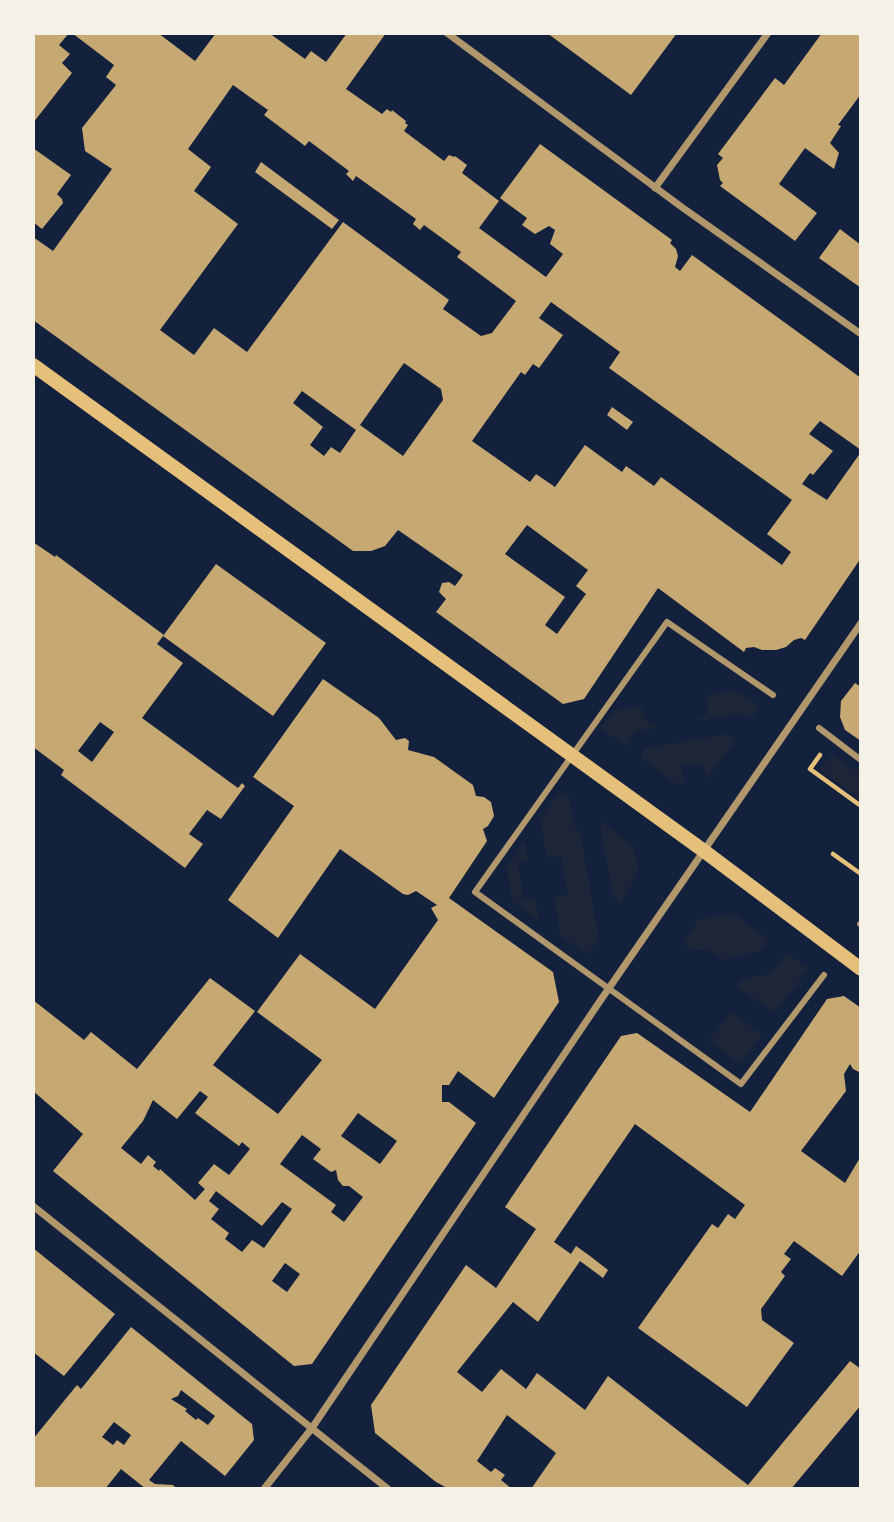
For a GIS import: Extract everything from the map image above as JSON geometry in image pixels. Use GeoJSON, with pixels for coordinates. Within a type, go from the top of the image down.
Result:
{"type":"FeatureCollection","features":[{"type":"Feature","properties":{"kind":"main road"},"geometry":{"type":"LineString","coordinates":[[33,365],[704,850],[861,970]]}},
{"type":"Feature","properties":{"kind":"street"},"geometry":{"type":"LineString","coordinates":[[447,33],[655,188],[861,334]]}},
{"type":"Feature","properties":{"kind":"street"},"geometry":{"type":"LineString","coordinates":[[655,188],[768,33]]}},
{"type":"Feature","properties":{"kind":"street"},"geometry":{"type":"LineString","coordinates":[[773,695],[667,622],[570,754],[475,892],[741,1084],[824,975]]}},
{"type":"Feature","properties":{"kind":"street"},"geometry":{"type":"LineString","coordinates":[[264,1489],[312,1428],[861,623]]}},
{"type":"Feature","properties":{"kind":"street"},"geometry":{"type":"LineString","coordinates":[[819,728],[861,760]]}},
{"type":"Feature","properties":{"kind":"street"},"geometry":{"type":"LineString","coordinates":[[33,1206],[388,1489]]}},
{"type":"Feature","properties":{"kind":"path"},"geometry":{"type":"LineString","coordinates":[[832,738],[810,769],[861,806]]}},
{"type":"Feature","properties":{"kind":"path"},"geometry":{"type":"LineString","coordinates":[[834,854],[861,874]]}},
{"type":"Feature","properties":{"kind":"shaded area"},"geometry":{"type":"Polygon","coordinates":[[[737,690],[759,705],[753,717],[739,714],[699,720],[705,716],[708,708],[707,695],[737,690]]]}},
{"type":"Feature","properties":{"kind":"shaded area"},"geometry":{"type":"Polygon","coordinates":[[[641,706],[646,721],[656,725],[656,728],[636,731],[626,746],[601,729],[614,710],[641,706]]]}},
{"type":"Feature","properties":{"kind":"shaded area"},"geometry":{"type":"Polygon","coordinates":[[[726,734],[736,740],[707,779],[702,763],[681,766],[685,782],[675,784],[640,757],[646,748],[726,734]]]}},
{"type":"Feature","properties":{"kind":"shaded area"},"geometry":{"type":"Polygon","coordinates":[[[832,754],[861,774],[861,799],[820,770],[832,754]]]}},
{"type":"Feature","properties":{"kind":"shaded area"},"geometry":{"type":"Polygon","coordinates":[[[560,791],[569,797],[574,827],[580,831],[599,939],[587,955],[560,935],[554,897],[568,895],[561,856],[547,858],[540,819],[560,791]]]}},
{"type":"Feature","properties":{"kind":"shaded area"},"geometry":{"type":"Polygon","coordinates":[[[604,822],[634,847],[638,872],[620,904],[614,900],[600,827],[604,822]]]}},
{"type":"Feature","properties":{"kind":"shaded area"},"geometry":{"type":"Polygon","coordinates":[[[524,840],[528,861],[518,863],[524,899],[535,899],[539,922],[512,901],[506,868],[524,840]]]}},
{"type":"Feature","properties":{"kind":"shaded area"},"geometry":{"type":"Polygon","coordinates":[[[733,913],[769,940],[760,951],[722,960],[708,950],[692,950],[683,943],[699,919],[733,913]]]}},
{"type":"Feature","properties":{"kind":"shaded area"},"geometry":{"type":"Polygon","coordinates":[[[787,953],[809,968],[775,1013],[737,987],[742,979],[769,974],[787,953]]]}},
{"type":"Feature","properties":{"kind":"shaded area"},"geometry":{"type":"Polygon","coordinates":[[[731,1011],[762,1035],[740,1064],[709,1041],[731,1011]]]}},
{"type":"Feature","properties":{"kind":"building"},"geometry":{"type":"Polygon","coordinates":[[[33,33],[69,33],[59,45],[70,54],[62,63],[72,73],[33,123],[33,33]]]}},
{"type":"Feature","properties":{"kind":"building"},"geometry":{"type":"Polygon","coordinates":[[[72,33],[158,33],[195,61],[216,33],[269,33],[305,59],[311,51],[326,62],[347,33],[386,33],[346,89],[382,114],[387,109],[391,112],[392,110],[406,121],[408,125],[404,131],[444,161],[449,155],[455,156],[467,165],[462,173],[499,201],[479,228],[546,277],[563,254],[550,244],[555,230],[549,226],[535,234],[522,225],[527,218],[500,198],[540,144],[672,240],[670,243],[678,256],[675,267],[680,271],[692,255],[861,378],[861,450],[820,421],[809,434],[833,451],[802,484],[827,500],[861,452],[861,558],[805,640],[794,640],[786,647],[776,650],[754,647],[746,648],[744,652],[658,588],[584,699],[563,704],[436,612],[446,599],[439,592],[442,583],[449,582],[455,586],[463,575],[398,530],[385,546],[371,551],[353,551],[33,320],[33,237],[53,251],[112,169],[85,151],[82,128],[116,85],[106,77],[114,65],[72,33]],[[233,85],[188,149],[211,167],[194,191],[238,224],[160,330],[194,355],[214,328],[247,352],[343,222],[449,300],[443,309],[481,336],[492,333],[516,301],[457,257],[461,252],[424,225],[420,230],[413,224],[416,219],[356,176],[353,181],[346,174],[349,171],[309,141],[305,146],[264,115],[268,110],[233,85]],[[551,302],[539,318],[563,335],[539,368],[533,364],[525,375],[521,372],[472,441],[530,482],[536,474],[555,487],[585,445],[622,472],[626,466],[654,486],[661,477],[782,565],[791,552],[767,534],[792,500],[609,368],[620,352],[551,302]],[[404,363],[360,425],[403,456],[443,400],[441,389],[404,363]],[[302,391],[293,403],[323,427],[310,445],[324,456],[331,447],[340,453],[356,430],[302,391]],[[527,525],[505,554],[565,597],[545,625],[557,634],[586,594],[576,586],[588,570],[527,525]]]}},
{"type":"Feature","properties":{"kind":"building"},"geometry":{"type":"Polygon","coordinates":[[[547,33],[677,33],[631,95],[547,33]]]}},
{"type":"Feature","properties":{"kind":"building"},"geometry":{"type":"Polygon","coordinates":[[[822,33],[861,33],[861,94],[838,125],[841,126],[830,143],[839,153],[834,169],[805,148],[779,184],[817,213],[795,241],[720,186],[723,183],[717,165],[723,158],[718,154],[775,78],[784,85],[822,33]]]}},
{"type":"Feature","properties":{"kind":"building"},"geometry":{"type":"Polygon","coordinates":[[[33,148],[71,175],[57,194],[63,203],[42,229],[33,222],[33,148]]]}},
{"type":"Feature","properties":{"kind":"building"},"geometry":{"type":"Polygon","coordinates":[[[261,162],[339,220],[332,229],[255,172],[261,162]]]}},
{"type":"Feature","properties":{"kind":"building"},"geometry":{"type":"Polygon","coordinates":[[[840,229],[861,245],[861,288],[819,258],[840,229]]]}},
{"type":"Feature","properties":{"kind":"building"},"geometry":{"type":"Polygon","coordinates":[[[612,407],[633,422],[627,430],[607,415],[612,407]]]}},
{"type":"Feature","properties":{"kind":"building"},"geometry":{"type":"Polygon","coordinates":[[[33,542],[55,557],[56,555],[164,635],[157,644],[183,663],[142,718],[238,788],[242,783],[245,786],[221,819],[207,810],[189,834],[203,844],[185,868],[61,775],[64,770],[33,747],[33,542]],[[100,722],[78,751],[92,762],[114,732],[100,722]]]}},
{"type":"Feature","properties":{"kind":"building"},"geometry":{"type":"Polygon","coordinates":[[[216,564],[326,643],[273,716],[163,636],[216,564]]]}},
{"type":"Feature","properties":{"kind":"building"},"geometry":{"type":"Polygon","coordinates":[[[323,679],[379,718],[396,740],[405,738],[409,741],[408,750],[434,757],[473,785],[476,796],[491,802],[494,816],[483,829],[487,841],[449,898],[553,972],[559,1002],[494,1098],[458,1071],[449,1085],[442,1085],[442,1102],[449,1102],[476,1123],[312,1364],[294,1366],[53,1171],[83,1134],[33,1091],[33,1000],[84,1040],[91,1032],[137,1069],[210,978],[255,1011],[213,1065],[278,1114],[322,1060],[257,1012],[300,954],[375,1009],[438,920],[431,908],[437,905],[416,891],[403,894],[340,849],[278,938],[228,900],[294,806],[253,777],[323,679]],[[200,1091],[177,1119],[153,1100],[143,1121],[121,1148],[141,1164],[148,1155],[156,1162],[153,1166],[195,1200],[205,1189],[198,1183],[214,1164],[229,1175],[250,1149],[242,1142],[239,1146],[195,1113],[208,1097],[200,1091]],[[358,1113],[341,1136],[380,1164],[397,1141],[358,1113]],[[302,1135],[280,1164],[336,1205],[331,1212],[344,1222],[363,1197],[349,1186],[343,1186],[338,1180],[336,1170],[331,1172],[313,1159],[321,1149],[302,1135]],[[216,1191],[209,1201],[219,1209],[211,1219],[229,1233],[225,1239],[242,1252],[252,1240],[264,1248],[292,1209],[282,1202],[262,1226],[216,1191]],[[285,1263],[272,1281],[287,1292],[300,1274],[285,1263]]]}},
{"type":"Feature","properties":{"kind":"building"},"geometry":{"type":"Polygon","coordinates":[[[855,683],[861,687],[861,741],[845,730],[840,717],[841,701],[855,683]]]}},
{"type":"Feature","properties":{"kind":"building"},"geometry":{"type":"Polygon","coordinates":[[[844,996],[861,1008],[861,1073],[850,1064],[844,1074],[846,1091],[801,1151],[845,1183],[861,1156],[861,1250],[842,1276],[794,1241],[784,1254],[791,1259],[781,1272],[785,1276],[761,1309],[762,1320],[794,1343],[747,1407],[638,1328],[712,1224],[718,1228],[728,1214],[735,1219],[745,1205],[635,1124],[554,1242],[571,1254],[576,1246],[590,1256],[608,1270],[603,1278],[580,1261],[538,1322],[513,1302],[457,1372],[482,1392],[501,1369],[526,1389],[537,1373],[585,1410],[608,1376],[748,1485],[850,1361],[861,1369],[861,1405],[791,1489],[531,1489],[556,1453],[507,1415],[477,1461],[491,1472],[495,1468],[505,1475],[501,1480],[512,1489],[449,1489],[436,1482],[375,1433],[371,1405],[466,1265],[496,1288],[536,1229],[505,1207],[621,1036],[637,1033],[750,1112],[827,999],[844,996]]]}},
{"type":"Feature","properties":{"kind":"building"},"geometry":{"type":"Polygon","coordinates":[[[33,1248],[115,1314],[64,1376],[33,1352],[33,1248]]]}},
{"type":"Feature","properties":{"kind":"building"},"geometry":{"type":"Polygon","coordinates":[[[131,1327],[252,1424],[254,1440],[225,1476],[181,1441],[149,1480],[155,1484],[173,1485],[177,1489],[146,1489],[121,1469],[105,1489],[33,1489],[33,1439],[77,1385],[81,1389],[131,1327]],[[181,1390],[178,1396],[171,1399],[187,1409],[185,1411],[196,1420],[198,1418],[208,1425],[215,1416],[181,1390]],[[114,1422],[102,1437],[113,1445],[117,1440],[124,1445],[131,1435],[114,1422]]]}}]}
